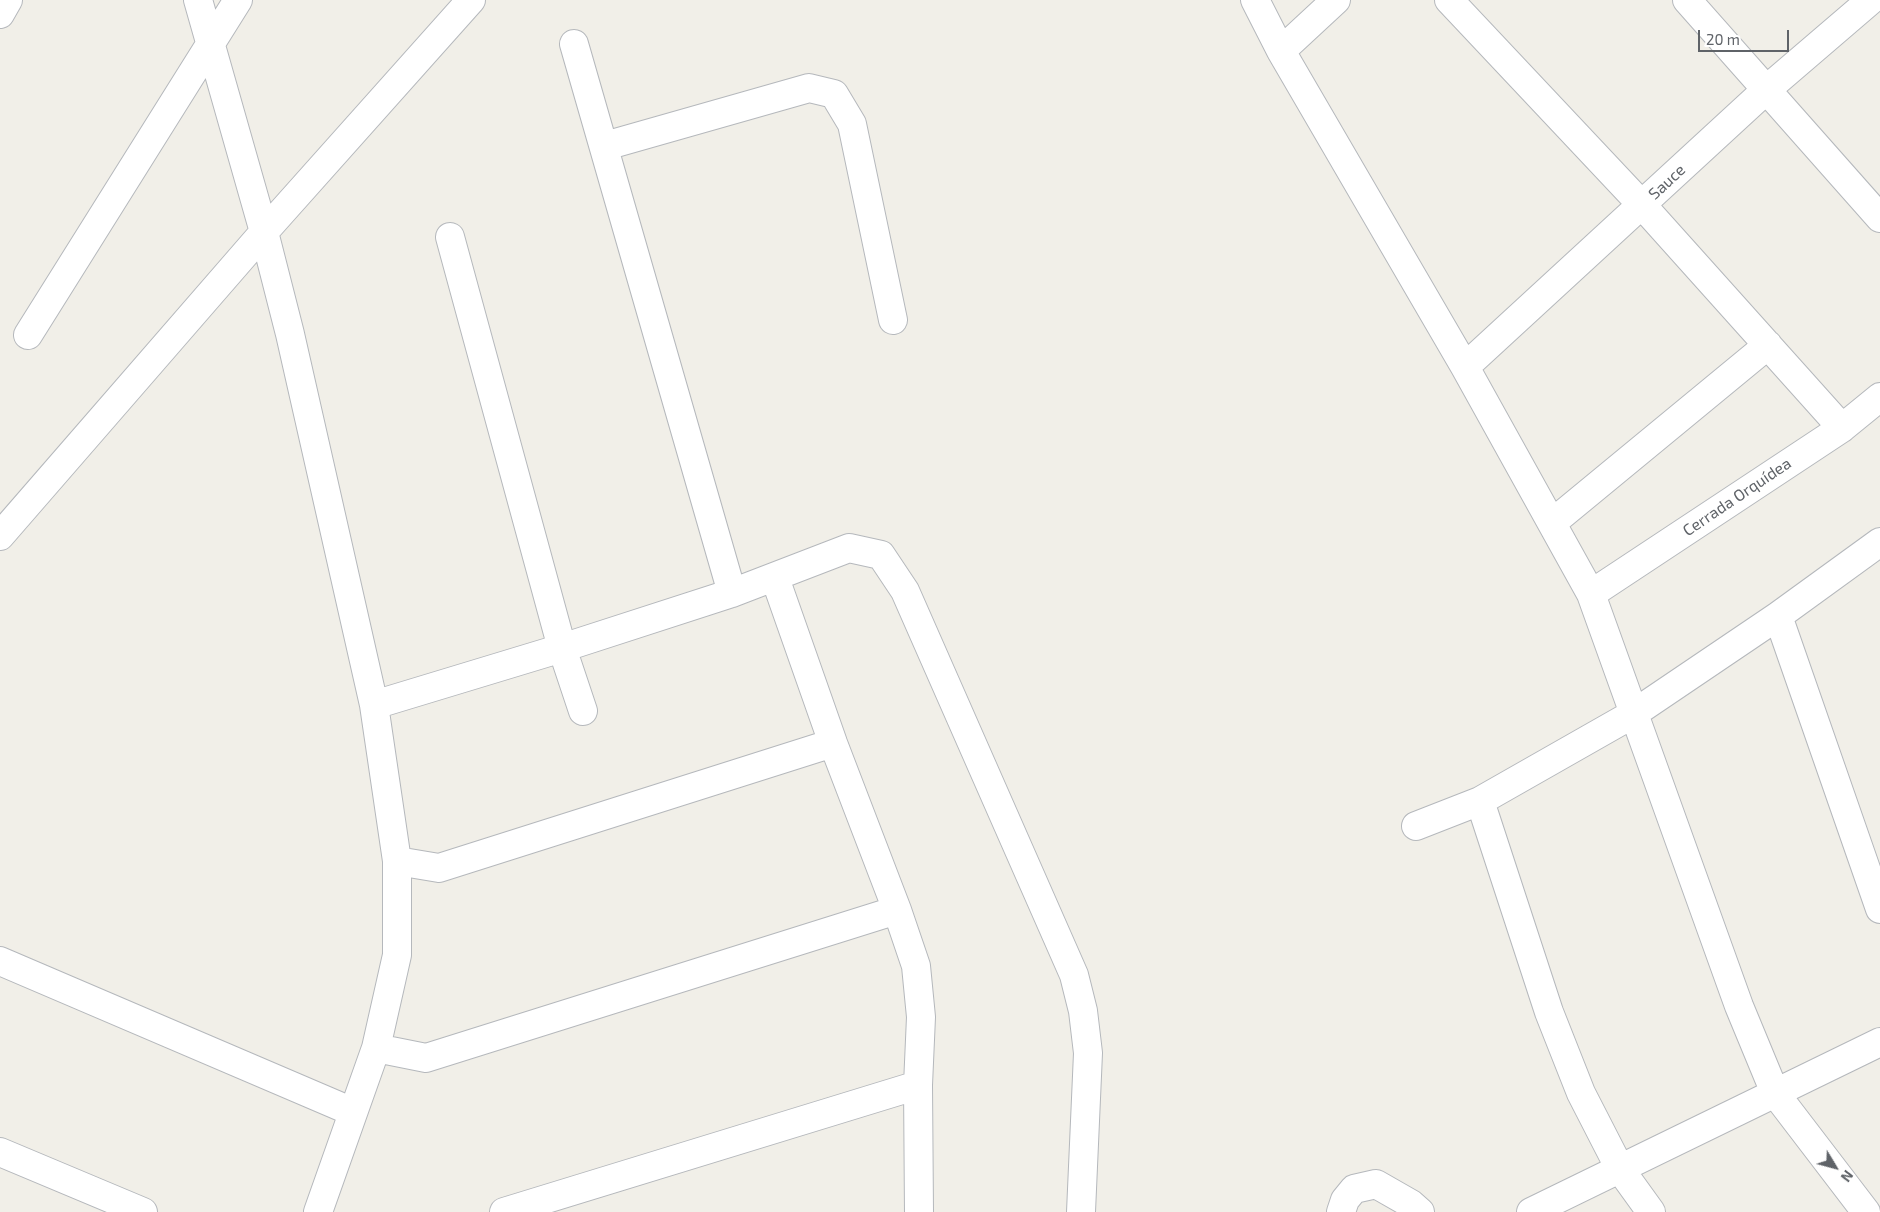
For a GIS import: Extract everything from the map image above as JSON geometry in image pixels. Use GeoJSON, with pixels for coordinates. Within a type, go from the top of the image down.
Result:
{"type":"FeatureCollection","features":[{"type":"Feature","properties":{"kind":"street"},"geometry":{"type":"LineString","coordinates":[[0,14],[8,0]]}},
{"type":"Feature","properties":{"kind":"street"},"geometry":{"type":"LineString","coordinates":[[198,0],[264,232],[292,343],[374,705],[398,861],[397,956],[376,1048],[318,1212]]}},
{"type":"Feature","properties":{"kind":"street"},"geometry":{"type":"LineString","coordinates":[[28,336],[238,0]]}},
{"type":"Feature","properties":{"kind":"street"},"geometry":{"type":"LineString","coordinates":[[0,536],[264,232],[470,0]]}},
{"type":"Feature","properties":{"kind":"street"},"geometry":{"type":"LineString","coordinates":[[1255,0],[1281,51],[1465,367],[1591,594],[1739,1006],[1775,1093],[1866,1212]]}},
{"type":"Feature","properties":{"kind":"street"},"geometry":{"type":"LineString","coordinates":[[1281,51],[1336,0]]}},
{"type":"Feature","properties":{"kind":"street"},"geometry":{"type":"LineString","coordinates":[[1449,0],[1642,205],[1842,428]]}},
{"type":"Feature","properties":{"kind":"street"},"geometry":{"type":"LineString","coordinates":[[1686,0],[1880,218]]}},
{"type":"Feature","properties":{"kind":"street","name":"Sauce"},"geometry":{"type":"LineString","coordinates":[[1465,367],[1766,90],[1871,0]]}},
{"type":"Feature","properties":{"kind":"street"},"geometry":{"type":"LineString","coordinates":[[574,44],[605,146],[732,593]]}},
{"type":"Feature","properties":{"kind":"street"},"geometry":{"type":"LineString","coordinates":[[605,146],[809,88],[834,94],[852,124],[893,320]]}},
{"type":"Feature","properties":{"kind":"street"},"geometry":{"type":"LineString","coordinates":[[450,237],[562,648],[583,710]]}},
{"type":"Feature","properties":{"kind":"street"},"geometry":{"type":"LineString","coordinates":[[1552,523],[1768,345]]}},
{"type":"Feature","properties":{"kind":"street","name":"Cerrada Orquídea"},"geometry":{"type":"LineString","coordinates":[[1591,594],[1842,428],[1880,397]]}},
{"type":"Feature","properties":{"kind":"street"},"geometry":{"type":"LineString","coordinates":[[1416,826],[1480,802],[1633,714],[1778,616],[1880,542]]}},
{"type":"Feature","properties":{"kind":"street"},"geometry":{"type":"LineString","coordinates":[[374,705],[562,648],[732,593],[849,548],[881,555],[905,591],[1074,975],[1083,1011],[1088,1053],[1081,1212]]}},
{"type":"Feature","properties":{"kind":"street"},"geometry":{"type":"LineString","coordinates":[[775,578],[833,743],[897,910],[916,966],[921,1017],[918,1085],[919,1212]]}},
{"type":"Feature","properties":{"kind":"street"},"geometry":{"type":"LineString","coordinates":[[1778,616],[1880,909]]}},
{"type":"Feature","properties":{"kind":"street"},"geometry":{"type":"LineString","coordinates":[[398,861],[439,868],[833,743]]}},
{"type":"Feature","properties":{"kind":"street"},"geometry":{"type":"LineString","coordinates":[[1480,802],[1549,1012],[1581,1092],[1620,1169],[1651,1212]]}},
{"type":"Feature","properties":{"kind":"street"},"geometry":{"type":"LineString","coordinates":[[376,1048],[426,1058],[897,910]]}},
{"type":"Feature","properties":{"kind":"street"},"geometry":{"type":"LineString","coordinates":[[0,962],[354,1112]]}},
{"type":"Feature","properties":{"kind":"street"},"geometry":{"type":"LineString","coordinates":[[1531,1212],[1880,1042]]}},
{"type":"Feature","properties":{"kind":"street"},"geometry":{"type":"LineString","coordinates":[[504,1212],[918,1085]]}},
{"type":"Feature","properties":{"kind":"street"},"geometry":{"type":"LineString","coordinates":[[0,1152],[143,1212]]}},
{"type":"Feature","properties":{"kind":"street"},"geometry":{"type":"LineString","coordinates":[[1341,1212],[1345,1200],[1354,1189],[1376,1184],[1412,1204],[1420,1212]]}}]}
